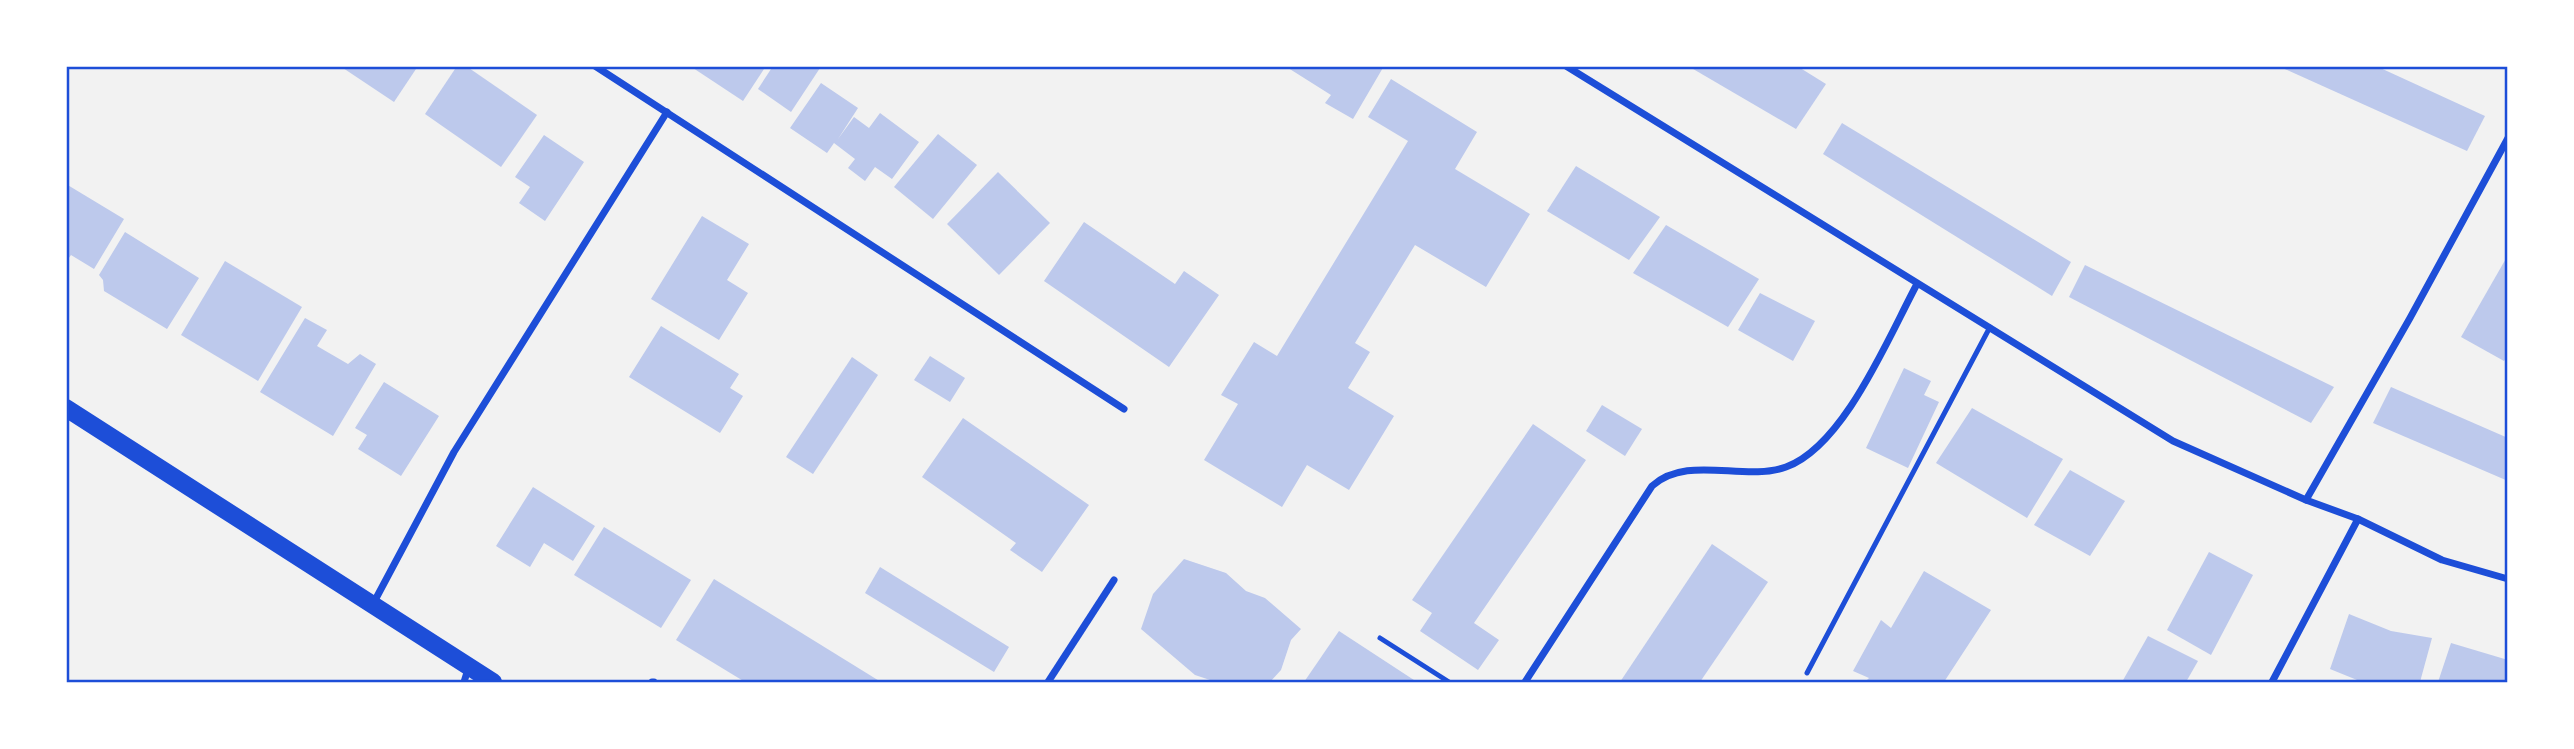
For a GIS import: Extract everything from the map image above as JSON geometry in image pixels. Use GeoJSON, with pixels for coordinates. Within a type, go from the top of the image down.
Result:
{"type":"FeatureCollection","features":[{"type":"Feature","properties":{"kind":"main road"},"geometry":{"type":"LineString","coordinates":[[66,408],[185,487],[372,604],[467,674],[493,682]]}},
{"type":"Feature","properties":{"kind":"street"},"geometry":{"type":"LineString","coordinates":[[595,66],[1124,409]]}},
{"type":"Feature","properties":{"kind":"street"},"geometry":{"type":"LineString","coordinates":[[1566,66],[2173,441],[2306,500],[2358,519],[2442,560],[2508,579]]}},
{"type":"Feature","properties":{"kind":"street"},"geometry":{"type":"LineString","coordinates":[[372,604],[454,452],[667,112]]}},
{"type":"Feature","properties":{"kind":"street"},"geometry":{"type":"LineString","coordinates":[[2306,500],[2508,138]]}},
{"type":"Feature","properties":{"kind":"street"},"geometry":{"type":"LineString","coordinates":[[1525,682],[1652,486],[1662,476],[1680,472],[1784,468],[1817,448],[1845,416],[1917,285]]}},
{"type":"Feature","properties":{"kind":"street"},"geometry":{"type":"LineString","coordinates":[[2272,682],[2358,519]]}},
{"type":"Feature","properties":{"kind":"street"},"geometry":{"type":"LineString","coordinates":[[1048,682],[1114,580]]}},
{"type":"Feature","properties":{"kind":"lane"},"geometry":{"type":"LineString","coordinates":[[1807,673],[1990,327]]}},
{"type":"Feature","properties":{"kind":"lane"},"geometry":{"type":"LineString","coordinates":[[1380,638],[1449,682]]}},
{"type":"Feature","properties":{"kind":"building"},"geometry":{"type":"Polygon","coordinates":[[[340,66],[418,66],[394,102],[340,66]]]}},
{"type":"Feature","properties":{"kind":"building"},"geometry":{"type":"Polygon","coordinates":[[[457,66],[466,66],[537,115],[501,167],[425,114],[457,66]]]}},
{"type":"Feature","properties":{"kind":"building"},"geometry":{"type":"Polygon","coordinates":[[[690,66],[766,66],[743,101],[690,66]]]}},
{"type":"Feature","properties":{"kind":"building"},"geometry":{"type":"Polygon","coordinates":[[[773,66],[820,68],[791,112],[758,89],[773,66]]]}},
{"type":"Feature","properties":{"kind":"building"},"geometry":{"type":"Polygon","coordinates":[[[1285,66],[1384,66],[1353,119],[1325,103],[1331,95],[1285,66]]]}},
{"type":"Feature","properties":{"kind":"building"},"geometry":{"type":"Polygon","coordinates":[[[1688,66],[1797,66],[1826,84],[1796,129],[1688,66]]]}},
{"type":"Feature","properties":{"kind":"building"},"geometry":{"type":"Polygon","coordinates":[[[2278,66],[2376,66],[2485,116],[2467,151],[2278,66]]]}},
{"type":"Feature","properties":{"kind":"building"},"geometry":{"type":"Polygon","coordinates":[[[1391,79],[1477,132],[1455,169],[1530,214],[1486,287],[1415,245],[1355,343],[1370,352],[1348,388],[1394,416],[1349,490],[1307,465],[1282,507],[1204,460],[1238,404],[1221,395],[1254,342],[1277,356],[1408,141],[1368,117],[1391,79]]]}},
{"type":"Feature","properties":{"kind":"building"},"geometry":{"type":"Polygon","coordinates":[[[821,83],[858,108],[838,139],[854,117],[869,128],[880,113],[919,142],[892,179],[875,167],[865,181],[848,168],[855,159],[834,143],[827,153],[790,128],[821,83]]]}},
{"type":"Feature","properties":{"kind":"building"},"geometry":{"type":"Polygon","coordinates":[[[1842,123],[2071,262],[2052,296],[1823,154],[1842,123]]]}},
{"type":"Feature","properties":{"kind":"building"},"geometry":{"type":"Polygon","coordinates":[[[938,134],[977,165],[933,219],[894,187],[938,134]]]}},
{"type":"Feature","properties":{"kind":"building"},"geometry":{"type":"Polygon","coordinates":[[[544,135],[584,162],[545,221],[519,203],[530,187],[515,177],[544,135]]]}},
{"type":"Feature","properties":{"kind":"building"},"geometry":{"type":"Polygon","coordinates":[[[1576,166],[1660,217],[1629,260],[1547,211],[1576,166]]]}},
{"type":"Feature","properties":{"kind":"building"},"geometry":{"type":"Polygon","coordinates":[[[998,172],[1050,223],[999,275],[947,224],[998,172]]]}},
{"type":"Feature","properties":{"kind":"building"},"geometry":{"type":"Polygon","coordinates":[[[66,184],[124,219],[94,269],[71,255],[66,262],[66,184]]]}},
{"type":"Feature","properties":{"kind":"building"},"geometry":{"type":"Polygon","coordinates":[[[702,216],[749,244],[727,280],[748,293],[719,340],[651,299],[702,216]]]}},
{"type":"Feature","properties":{"kind":"building"},"geometry":{"type":"Polygon","coordinates":[[[1084,222],[1175,284],[1184,271],[1219,295],[1169,367],[1044,281],[1084,222]]]}},
{"type":"Feature","properties":{"kind":"building"},"geometry":{"type":"Polygon","coordinates":[[[1666,225],[1759,279],[1728,327],[1633,273],[1666,225]]]}},
{"type":"Feature","properties":{"kind":"building"},"geometry":{"type":"Polygon","coordinates":[[[125,232],[199,278],[167,329],[104,291],[103,280],[99,275],[125,232]]]}},
{"type":"Feature","properties":{"kind":"building"},"geometry":{"type":"Polygon","coordinates":[[[2508,255],[2508,355],[2504,361],[2461,337],[2508,255]]]}},
{"type":"Feature","properties":{"kind":"building"},"geometry":{"type":"Polygon","coordinates":[[[225,261],[302,307],[258,381],[181,335],[225,261]]]}},
{"type":"Feature","properties":{"kind":"building"},"geometry":{"type":"Polygon","coordinates":[[[2085,265],[2334,387],[2311,423],[2069,297],[2085,265]]]}},
{"type":"Feature","properties":{"kind":"building"},"geometry":{"type":"Polygon","coordinates":[[[1760,293],[1815,321],[1793,361],[1738,330],[1760,293]]]}},
{"type":"Feature","properties":{"kind":"building"},"geometry":{"type":"Polygon","coordinates":[[[305,318],[327,330],[317,346],[348,364],[360,354],[376,364],[333,436],[260,392],[305,318]]]}},
{"type":"Feature","properties":{"kind":"building"},"geometry":{"type":"Polygon","coordinates":[[[661,326],[739,374],[730,388],[743,396],[720,433],[629,377],[661,326]]]}},
{"type":"Feature","properties":{"kind":"building"},"geometry":{"type":"Polygon","coordinates":[[[930,356],[965,378],[950,402],[914,380],[930,356]]]}},
{"type":"Feature","properties":{"kind":"building"},"geometry":{"type":"Polygon","coordinates":[[[852,357],[878,375],[813,474],[786,457],[852,357]]]}},
{"type":"Feature","properties":{"kind":"building"},"geometry":{"type":"Polygon","coordinates":[[[1904,368],[1931,381],[1924,395],[1939,402],[1908,468],[1866,448],[1904,368]]]}},
{"type":"Feature","properties":{"kind":"building"},"geometry":{"type":"Polygon","coordinates":[[[384,382],[439,416],[401,476],[358,449],[367,435],[355,428],[384,382]]]}},
{"type":"Feature","properties":{"kind":"building"},"geometry":{"type":"Polygon","coordinates":[[[2391,387],[2508,438],[2508,481],[2373,423],[2391,387]]]}},
{"type":"Feature","properties":{"kind":"building"},"geometry":{"type":"Polygon","coordinates":[[[1602,405],[1642,429],[1625,456],[1586,431],[1602,405]]]}},
{"type":"Feature","properties":{"kind":"building"},"geometry":{"type":"Polygon","coordinates":[[[1972,408],[2063,459],[2027,518],[1936,463],[1972,408]]]}},
{"type":"Feature","properties":{"kind":"building"},"geometry":{"type":"Polygon","coordinates":[[[963,418],[1089,505],[1042,572],[1010,550],[1016,543],[922,477],[963,418]]]}},
{"type":"Feature","properties":{"kind":"building"},"geometry":{"type":"Polygon","coordinates":[[[1533,424],[1586,460],[1474,623],[1499,640],[1478,670],[1420,631],[1432,613],[1412,600],[1533,424]]]}},
{"type":"Feature","properties":{"kind":"building"},"geometry":{"type":"Polygon","coordinates":[[[2070,470],[2125,501],[2090,556],[2034,525],[2070,470]]]}},
{"type":"Feature","properties":{"kind":"building"},"geometry":{"type":"Polygon","coordinates":[[[533,487],[595,526],[573,561],[544,543],[530,567],[496,546],[533,487]]]}},
{"type":"Feature","properties":{"kind":"building"},"geometry":{"type":"Polygon","coordinates":[[[604,527],[691,580],[661,628],[574,575],[604,527]]]}},
{"type":"Feature","properties":{"kind":"building"},"geometry":{"type":"Polygon","coordinates":[[[1712,544],[1768,582],[1700,682],[1620,682],[1712,544]]]}},
{"type":"Feature","properties":{"kind":"building"},"geometry":{"type":"Polygon","coordinates":[[[2209,552],[2253,575],[2211,655],[2167,630],[2209,552]]]}},
{"type":"Feature","properties":{"kind":"building"},"geometry":{"type":"Polygon","coordinates":[[[1184,559],[1226,573],[1246,591],[1265,598],[1301,629],[1291,640],[1281,670],[1270,682],[1216,682],[1195,675],[1141,629],[1153,594],[1184,559]]]}},
{"type":"Feature","properties":{"kind":"building"},"geometry":{"type":"Polygon","coordinates":[[[880,567],[1009,647],[994,672],[865,593],[880,567]]]}},
{"type":"Feature","properties":{"kind":"building"},"geometry":{"type":"Polygon","coordinates":[[[1924,571],[1991,610],[1944,682],[1865,682],[1869,678],[1853,671],[1881,620],[1891,628],[1924,571]]]}},
{"type":"Feature","properties":{"kind":"building"},"geometry":{"type":"Polygon","coordinates":[[[714,579],[881,682],[745,682],[676,640],[714,579]]]}},
{"type":"Feature","properties":{"kind":"building"},"geometry":{"type":"Polygon","coordinates":[[[2349,614],[2391,631],[2432,638],[2420,682],[2362,682],[2330,669],[2349,614]]]}},
{"type":"Feature","properties":{"kind":"building"},"geometry":{"type":"Polygon","coordinates":[[[1339,631],[1417,682],[1304,682],[1339,631]]]}},
{"type":"Feature","properties":{"kind":"building"},"geometry":{"type":"Polygon","coordinates":[[[2148,636],[2198,661],[2186,682],[2122,682],[2148,636]]]}},
{"type":"Feature","properties":{"kind":"building"},"geometry":{"type":"Polygon","coordinates":[[[2451,643],[2508,660],[2508,682],[2438,682],[2451,643]]]}}]}
